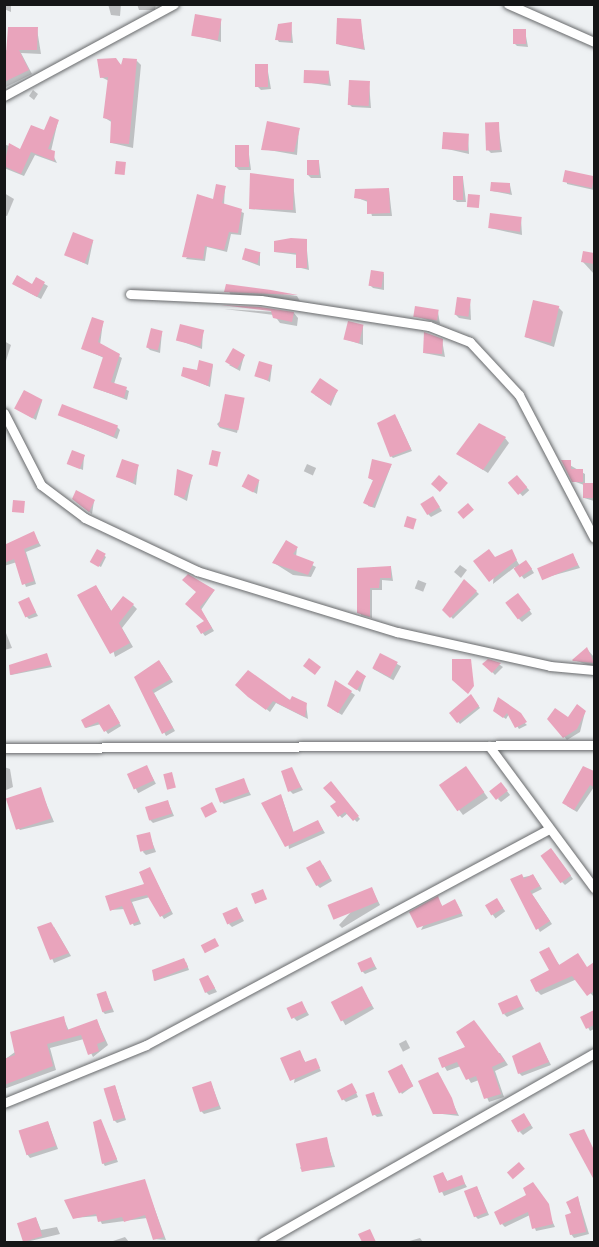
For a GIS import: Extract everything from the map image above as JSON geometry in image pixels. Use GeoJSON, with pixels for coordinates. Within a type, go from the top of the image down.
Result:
{"type":"FeatureCollection","features":[{"type":"Feature","properties":{"kind":"street"},"geometry":{"type":"LineString","coordinates":[[4,96],[174,4]]}},
{"type":"Feature","properties":{"kind":"street"},"geometry":{"type":"LineString","coordinates":[[508,4],[594,42]]}},
{"type":"Feature","properties":{"kind":"street"},"geometry":{"type":"LineString","coordinates":[[130,294],[261,300],[429,326],[470,342],[519,395],[594,538]]}},
{"type":"Feature","properties":{"kind":"street"},"geometry":{"type":"LineString","coordinates":[[4,413],[41,485],[86,518],[197,571],[398,632],[550,666],[594,670]]}},
{"type":"Feature","properties":{"kind":"street"},"geometry":{"type":"LineString","coordinates":[[4,748],[594,745]]}},
{"type":"Feature","properties":{"kind":"street"},"geometry":{"type":"LineString","coordinates":[[489,746],[594,888]]}},
{"type":"Feature","properties":{"kind":"street"},"geometry":{"type":"LineString","coordinates":[[4,1102],[146,1045],[549,829]]}},
{"type":"Feature","properties":{"kind":"street"},"geometry":{"type":"LineString","coordinates":[[264,1242],[594,1053]]}},
{"type":"Feature","properties":{"kind":"building"},"geometry":{"type":"Polygon","coordinates":[[[195,14],[222,19],[218,40],[191,36],[195,14]]]}},
{"type":"Feature","properties":{"kind":"building"},"geometry":{"type":"Polygon","coordinates":[[[337,18],[361,19],[364,49],[336,44],[337,18]]]}},
{"type":"Feature","properties":{"kind":"building"},"geometry":{"type":"Polygon","coordinates":[[[292,22],[291,41],[275,40],[278,24],[292,22]]]}},
{"type":"Feature","properties":{"kind":"building"},"geometry":{"type":"Polygon","coordinates":[[[8,27],[38,27],[37,50],[19,50],[29,70],[4,82],[8,27]]]}},
{"type":"Feature","properties":{"kind":"building"},"geometry":{"type":"Polygon","coordinates":[[[513,29],[526,29],[526,44],[513,44],[513,29]]]}},
{"type":"Feature","properties":{"kind":"building"},"geometry":{"type":"Polygon","coordinates":[[[116,58],[121,65],[123,58],[137,59],[129,144],[110,143],[111,120],[103,118],[108,77],[100,78],[97,59],[116,58]]]}},
{"type":"Feature","properties":{"kind":"building"},"geometry":{"type":"Polygon","coordinates":[[[255,64],[268,64],[268,87],[255,87],[255,64]]]}},
{"type":"Feature","properties":{"kind":"building"},"geometry":{"type":"Polygon","coordinates":[[[304,70],[329,71],[329,84],[304,83],[304,70]]]}},
{"type":"Feature","properties":{"kind":"building"},"geometry":{"type":"Polygon","coordinates":[[[349,80],[370,81],[369,106],[348,105],[349,80]]]}},
{"type":"Feature","properties":{"kind":"building"},"geometry":{"type":"Polygon","coordinates":[[[50,116],[59,120],[48,149],[55,151],[54,161],[31,152],[21,174],[4,166],[9,143],[20,149],[31,125],[44,130],[50,116]]]}},
{"type":"Feature","properties":{"kind":"building"},"geometry":{"type":"Polygon","coordinates":[[[267,121],[300,128],[294,152],[261,150],[267,121]]]}},
{"type":"Feature","properties":{"kind":"building"},"geometry":{"type":"Polygon","coordinates":[[[485,122],[499,122],[500,150],[486,150],[485,122]]]}},
{"type":"Feature","properties":{"kind":"building"},"geometry":{"type":"Polygon","coordinates":[[[443,132],[469,134],[468,151],[442,149],[443,132]]]}},
{"type":"Feature","properties":{"kind":"building"},"geometry":{"type":"Polygon","coordinates":[[[235,145],[249,145],[249,167],[235,167],[235,145]]]}},
{"type":"Feature","properties":{"kind":"building"},"geometry":{"type":"Polygon","coordinates":[[[307,160],[319,160],[319,175],[307,175],[307,160]]]}},
{"type":"Feature","properties":{"kind":"building"},"geometry":{"type":"Polygon","coordinates":[[[116,161],[126,162],[125,175],[115,174],[116,161]]]}},
{"type":"Feature","properties":{"kind":"building"},"geometry":{"type":"Polygon","coordinates":[[[565,170],[594,176],[592,188],[563,182],[565,170]]]}},
{"type":"Feature","properties":{"kind":"building"},"geometry":{"type":"Polygon","coordinates":[[[250,173],[294,179],[293,210],[249,209],[250,173]]]}},
{"type":"Feature","properties":{"kind":"building"},"geometry":{"type":"Polygon","coordinates":[[[453,176],[463,176],[463,200],[453,200],[453,176]]]}},
{"type":"Feature","properties":{"kind":"building"},"geometry":{"type":"Polygon","coordinates":[[[491,182],[510,183],[510,193],[490,191],[491,182]]]}},
{"type":"Feature","properties":{"kind":"building"},"geometry":{"type":"Polygon","coordinates":[[[216,184],[226,186],[222,203],[242,209],[238,233],[229,232],[224,250],[205,246],[203,259],[182,257],[197,194],[213,199],[216,184]]]}},
{"type":"Feature","properties":{"kind":"building"},"geometry":{"type":"Polygon","coordinates":[[[389,188],[390,213],[367,214],[367,200],[354,198],[355,189],[389,188]]]}},
{"type":"Feature","properties":{"kind":"building"},"geometry":{"type":"Polygon","coordinates":[[[468,194],[480,195],[479,208],[467,207],[468,194]]]}},
{"type":"Feature","properties":{"kind":"building"},"geometry":{"type":"Polygon","coordinates":[[[490,213],[522,217],[520,232],[488,228],[490,213]]]}},
{"type":"Feature","properties":{"kind":"building"},"geometry":{"type":"Polygon","coordinates":[[[73,232],[94,240],[85,263],[64,255],[73,232]]]}},
{"type":"Feature","properties":{"kind":"building"},"geometry":{"type":"Polygon","coordinates":[[[291,238],[307,239],[307,268],[296,268],[296,253],[274,252],[274,241],[291,238]]]}},
{"type":"Feature","properties":{"kind":"building"},"geometry":{"type":"Polygon","coordinates":[[[245,248],[260,252],[257,264],[242,260],[245,248]]]}},
{"type":"Feature","properties":{"kind":"building"},"geometry":{"type":"Polygon","coordinates":[[[583,251],[594,253],[594,264],[581,262],[583,251]]]}},
{"type":"Feature","properties":{"kind":"building"},"geometry":{"type":"Polygon","coordinates":[[[371,270],[384,272],[381,288],[368,286],[371,270]]]}},
{"type":"Feature","properties":{"kind":"building"},"geometry":{"type":"Polygon","coordinates":[[[17,275],[32,284],[36,277],[45,282],[37,297],[12,284],[17,275]]]}},
{"type":"Feature","properties":{"kind":"building"},"geometry":{"type":"Polygon","coordinates":[[[226,284],[271,290],[298,295],[224,292],[226,284]]]}},
{"type":"Feature","properties":{"kind":"building"},"geometry":{"type":"Polygon","coordinates":[[[457,297],[471,299],[468,317],[454,315],[457,297]]]}},
{"type":"Feature","properties":{"kind":"building"},"geometry":{"type":"Polygon","coordinates":[[[533,300],[559,306],[551,343],[524,337],[533,300]]]}},
{"type":"Feature","properties":{"kind":"building"},"geometry":{"type":"Polygon","coordinates":[[[221,305],[294,312],[292,322],[273,318],[271,311],[221,305]]]}},
{"type":"Feature","properties":{"kind":"building"},"geometry":{"type":"Polygon","coordinates":[[[415,306],[439,310],[437,321],[413,317],[415,306]]]}},
{"type":"Feature","properties":{"kind":"building"},"geometry":{"type":"Polygon","coordinates":[[[92,317],[104,321],[98,342],[120,354],[111,382],[127,387],[124,398],[93,388],[103,357],[81,349],[92,317]]]}},
{"type":"Feature","properties":{"kind":"building"},"geometry":{"type":"Polygon","coordinates":[[[348,321],[364,325],[359,343],[343,339],[348,321]]]}},
{"type":"Feature","properties":{"kind":"building"},"geometry":{"type":"Polygon","coordinates":[[[180,324],[204,330],[200,347],[176,340],[180,324]]]}},
{"type":"Feature","properties":{"kind":"building"},"geometry":{"type":"Polygon","coordinates":[[[151,328],[163,331],[158,350],[146,347],[151,328]]]}},
{"type":"Feature","properties":{"kind":"building"},"geometry":{"type":"Polygon","coordinates":[[[424,332],[443,339],[442,354],[423,353],[424,332]]]}},
{"type":"Feature","properties":{"kind":"building"},"geometry":{"type":"Polygon","coordinates":[[[233,348],[245,355],[237,369],[225,362],[233,348]]]}},
{"type":"Feature","properties":{"kind":"building"},"geometry":{"type":"Polygon","coordinates":[[[199,360],[213,364],[208,386],[181,376],[183,367],[197,370],[199,360]]]}},
{"type":"Feature","properties":{"kind":"building"},"geometry":{"type":"Polygon","coordinates":[[[259,361],[272,365],[268,380],[254,376],[259,361]]]}},
{"type":"Feature","properties":{"kind":"building"},"geometry":{"type":"Polygon","coordinates":[[[320,378],[338,390],[329,404],[310,392],[320,378]]]}},
{"type":"Feature","properties":{"kind":"building"},"geometry":{"type":"Polygon","coordinates":[[[24,390],[43,400],[33,418],[14,409],[24,390]]]}},
{"type":"Feature","properties":{"kind":"building"},"geometry":{"type":"Polygon","coordinates":[[[225,394],[245,398],[238,430],[219,426],[225,394]]]}},
{"type":"Feature","properties":{"kind":"building"},"geometry":{"type":"Polygon","coordinates":[[[62,404],[118,426],[114,437],[58,415],[62,404]]]}},
{"type":"Feature","properties":{"kind":"building"},"geometry":{"type":"Polygon","coordinates":[[[395,414],[411,449],[390,457],[377,423],[395,414]]]}},
{"type":"Feature","properties":{"kind":"building"},"geometry":{"type":"Polygon","coordinates":[[[479,423],[506,437],[483,470],[456,454],[479,423]]]}},
{"type":"Feature","properties":{"kind":"building"},"geometry":{"type":"Polygon","coordinates":[[[72,450],[85,455],[80,469],[67,464],[72,450]]]}},
{"type":"Feature","properties":{"kind":"building"},"geometry":{"type":"Polygon","coordinates":[[[212,450],[221,452],[217,467],[209,465],[212,450]]]}},
{"type":"Feature","properties":{"kind":"building"},"geometry":{"type":"Polygon","coordinates":[[[122,459],[139,465],[133,483],[116,477],[122,459]]]}},
{"type":"Feature","properties":{"kind":"building"},"geometry":{"type":"Polygon","coordinates":[[[372,459],[392,464],[372,507],[363,503],[373,480],[368,478],[372,459]]]}},
{"type":"Feature","properties":{"kind":"building"},"geometry":{"type":"Polygon","coordinates":[[[561,460],[571,460],[571,469],[583,469],[583,482],[572,482],[561,460]]]}},
{"type":"Feature","properties":{"kind":"building"},"geometry":{"type":"Polygon","coordinates":[[[177,469],[193,475],[184,498],[174,495],[177,469]]]}},
{"type":"Feature","properties":{"kind":"building"},"geometry":{"type":"Polygon","coordinates":[[[248,474],[260,480],[253,492],[242,486],[248,474]]]}},
{"type":"Feature","properties":{"kind":"building"},"geometry":{"type":"Polygon","coordinates":[[[439,475],[448,483],[440,492],[431,484],[439,475]]]}},
{"type":"Feature","properties":{"kind":"building"},"geometry":{"type":"Polygon","coordinates":[[[517,475],[527,487],[518,495],[508,483],[517,475]]]}},
{"type":"Feature","properties":{"kind":"building"},"geometry":{"type":"Polygon","coordinates":[[[583,483],[594,483],[594,498],[583,498],[583,483]]]}},
{"type":"Feature","properties":{"kind":"building"},"geometry":{"type":"Polygon","coordinates":[[[76,490],[95,500],[89,512],[72,499],[76,490]]]}},
{"type":"Feature","properties":{"kind":"building"},"geometry":{"type":"Polygon","coordinates":[[[433,496],[440,507],[427,515],[420,504],[433,496]]]}},
{"type":"Feature","properties":{"kind":"building"},"geometry":{"type":"Polygon","coordinates":[[[13,500],[25,501],[24,513],[12,512],[13,500]]]}},
{"type":"Feature","properties":{"kind":"building"},"geometry":{"type":"Polygon","coordinates":[[[468,503],[474,510],[463,519],[457,512],[468,503]]]}},
{"type":"Feature","properties":{"kind":"building"},"geometry":{"type":"Polygon","coordinates":[[[407,516],[417,519],[413,529],[404,527],[407,516]]]}},
{"type":"Feature","properties":{"kind":"building"},"geometry":{"type":"Polygon","coordinates":[[[34,531],[39,543],[24,549],[34,581],[22,585],[14,559],[4,563],[4,545],[34,531]]]}},
{"type":"Feature","properties":{"kind":"building"},"geometry":{"type":"Polygon","coordinates":[[[286,540],[298,547],[293,554],[314,562],[308,575],[272,563],[286,540]]]}},
{"type":"Feature","properties":{"kind":"building"},"geometry":{"type":"Polygon","coordinates":[[[97,549],[106,554],[98,567],[90,562],[97,549]]]}},
{"type":"Feature","properties":{"kind":"building"},"geometry":{"type":"Polygon","coordinates":[[[489,549],[495,557],[512,549],[517,560],[489,582],[473,561],[489,549]]]}},
{"type":"Feature","properties":{"kind":"building"},"geometry":{"type":"Polygon","coordinates":[[[573,553],[578,565],[542,580],[537,568],[573,553]]]}},
{"type":"Feature","properties":{"kind":"building"},"geometry":{"type":"Polygon","coordinates":[[[526,560],[532,569],[520,578],[514,568],[526,560]]]}},
{"type":"Feature","properties":{"kind":"building"},"geometry":{"type":"Polygon","coordinates":[[[391,566],[391,578],[380,578],[379,588],[370,588],[370,617],[357,613],[357,568],[391,566]]]}},
{"type":"Feature","properties":{"kind":"building"},"geometry":{"type":"Polygon","coordinates":[[[188,574],[215,590],[200,607],[212,628],[201,634],[196,626],[204,621],[185,604],[196,592],[182,580],[188,574]]]}},
{"type":"Feature","properties":{"kind":"building"},"geometry":{"type":"Polygon","coordinates":[[[464,579],[477,591],[450,618],[442,610],[464,579]]]}},
{"type":"Feature","properties":{"kind":"building"},"geometry":{"type":"Polygon","coordinates":[[[96,585],[111,611],[123,596],[134,604],[119,623],[130,643],[110,654],[77,595],[96,585]]]}},
{"type":"Feature","properties":{"kind":"building"},"geometry":{"type":"Polygon","coordinates":[[[518,593],[531,610],[518,619],[505,603],[518,593]]]}},
{"type":"Feature","properties":{"kind":"building"},"geometry":{"type":"Polygon","coordinates":[[[29,597],[36,612],[25,617],[18,602],[29,597]]]}},
{"type":"Feature","properties":{"kind":"building"},"geometry":{"type":"Polygon","coordinates":[[[587,647],[594,663],[572,660],[587,647]]]}},
{"type":"Feature","properties":{"kind":"building"},"geometry":{"type":"Polygon","coordinates":[[[47,653],[51,665],[10,675],[9,665],[47,653]]]}},
{"type":"Feature","properties":{"kind":"building"},"geometry":{"type":"Polygon","coordinates":[[[380,653],[398,662],[390,677],[372,668],[380,653]]]}},
{"type":"Feature","properties":{"kind":"building"},"geometry":{"type":"Polygon","coordinates":[[[309,658],[321,667],[315,675],[303,666],[309,658]]]}},
{"type":"Feature","properties":{"kind":"building"},"geometry":{"type":"Polygon","coordinates":[[[452,659],[471,659],[474,686],[468,694],[452,680],[452,659]]]}},
{"type":"Feature","properties":{"kind":"building"},"geometry":{"type":"Polygon","coordinates":[[[488,659],[501,663],[492,673],[482,664],[488,659]]]}},
{"type":"Feature","properties":{"kind":"building"},"geometry":{"type":"Polygon","coordinates":[[[159,660],[171,679],[152,690],[173,728],[162,734],[134,677],[159,660]]]}},
{"type":"Feature","properties":{"kind":"building"},"geometry":{"type":"Polygon","coordinates":[[[248,670],[290,700],[292,696],[307,703],[305,717],[273,701],[266,710],[248,697],[235,685],[248,670]]]}},
{"type":"Feature","properties":{"kind":"building"},"geometry":{"type":"Polygon","coordinates":[[[357,670],[366,676],[357,690],[347,684],[357,670]]]}},
{"type":"Feature","properties":{"kind":"building"},"geometry":{"type":"Polygon","coordinates":[[[335,680],[352,691],[338,713],[327,706],[335,680]]]}},
{"type":"Feature","properties":{"kind":"building"},"geometry":{"type":"Polygon","coordinates":[[[471,694],[479,706],[457,723],[449,713],[471,694]]]}},
{"type":"Feature","properties":{"kind":"building"},"geometry":{"type":"Polygon","coordinates":[[[498,697],[521,713],[527,722],[515,728],[507,713],[503,718],[493,711],[498,697]]]}},
{"type":"Feature","properties":{"kind":"building"},"geometry":{"type":"Polygon","coordinates":[[[109,704],[120,723],[104,732],[98,722],[85,728],[81,720],[109,704]]]}},
{"type":"Feature","properties":{"kind":"building"},"geometry":{"type":"Polygon","coordinates":[[[577,704],[586,711],[577,729],[563,738],[547,719],[555,708],[568,717],[577,704]]]}},
{"type":"Feature","properties":{"kind":"building"},"geometry":{"type":"Polygon","coordinates":[[[147,765],[154,781],[134,789],[127,774],[147,765]]]}},
{"type":"Feature","properties":{"kind":"building"},"geometry":{"type":"Polygon","coordinates":[[[466,766],[484,792],[457,811],[439,785],[466,766]]]}},
{"type":"Feature","properties":{"kind":"building"},"geometry":{"type":"Polygon","coordinates":[[[583,766],[594,771],[594,787],[590,785],[574,810],[562,803],[583,766]]]}},
{"type":"Feature","properties":{"kind":"building"},"geometry":{"type":"Polygon","coordinates":[[[292,767],[301,787],[288,792],[281,771],[292,767]]]}},
{"type":"Feature","properties":{"kind":"building"},"geometry":{"type":"Polygon","coordinates":[[[172,772],[176,788],[167,790],[163,774],[172,772]]]}},
{"type":"Feature","properties":{"kind":"building"},"geometry":{"type":"Polygon","coordinates":[[[244,778],[249,792],[220,803],[215,789],[244,778]]]}},
{"type":"Feature","properties":{"kind":"building"},"geometry":{"type":"Polygon","coordinates":[[[331,781],[359,816],[353,821],[345,812],[338,817],[330,806],[336,802],[323,788],[331,781]]]}},
{"type":"Feature","properties":{"kind":"building"},"geometry":{"type":"Polygon","coordinates":[[[501,782],[508,791],[496,800],[489,791],[501,782]]]}},
{"type":"Feature","properties":{"kind":"building"},"geometry":{"type":"Polygon","coordinates":[[[41,787],[51,818],[16,830],[6,798],[41,787]]]}},
{"type":"Feature","properties":{"kind":"building"},"geometry":{"type":"Polygon","coordinates":[[[281,794],[293,832],[318,820],[323,830],[285,847],[261,803],[281,794]]]}},
{"type":"Feature","properties":{"kind":"building"},"geometry":{"type":"Polygon","coordinates":[[[168,800],[172,813],[149,820],[145,807],[168,800]]]}},
{"type":"Feature","properties":{"kind":"building"},"geometry":{"type":"Polygon","coordinates":[[[212,802],[217,812],[205,818],[200,808],[212,802]]]}},
{"type":"Feature","properties":{"kind":"building"},"geometry":{"type":"Polygon","coordinates":[[[150,832],[154,849],[140,852],[136,835],[150,832]]]}},
{"type":"Feature","properties":{"kind":"building"},"geometry":{"type":"Polygon","coordinates":[[[551,848],[571,876],[560,883],[540,856],[551,848]]]}},
{"type":"Feature","properties":{"kind":"building"},"geometry":{"type":"Polygon","coordinates":[[[320,860],[330,878],[316,886],[306,868],[320,860]]]}},
{"type":"Feature","properties":{"kind":"building"},"geometry":{"type":"Polygon","coordinates":[[[150,867],[171,911],[160,917],[147,895],[130,899],[139,921],[130,925],[122,906],[110,911],[105,896],[144,884],[139,872],[150,867]]]}},
{"type":"Feature","properties":{"kind":"building"},"geometry":{"type":"Polygon","coordinates":[[[522,874],[524,879],[533,874],[540,886],[530,891],[550,921],[536,930],[510,879],[522,874]]]}},
{"type":"Feature","properties":{"kind":"building"},"geometry":{"type":"Polygon","coordinates":[[[372,887],[378,902],[333,920],[327,905],[372,887]]]}},
{"type":"Feature","properties":{"kind":"building"},"geometry":{"type":"Polygon","coordinates":[[[263,889],[267,899],[255,904],[251,894],[263,889]]]}},
{"type":"Feature","properties":{"kind":"building"},"geometry":{"type":"Polygon","coordinates":[[[438,896],[442,906],[455,899],[462,913],[417,928],[409,912],[438,896]]]}},
{"type":"Feature","properties":{"kind":"building"},"geometry":{"type":"Polygon","coordinates":[[[497,898],[503,908],[491,915],[485,905],[497,898]]]}},
{"type":"Feature","properties":{"kind":"building"},"geometry":{"type":"Polygon","coordinates":[[[237,907],[242,918],[227,924],[222,914],[237,907]]]}},
{"type":"Feature","properties":{"kind":"building"},"geometry":{"type":"Polygon","coordinates":[[[51,922],[69,953],[50,960],[37,927],[51,922]]]}},
{"type":"Feature","properties":{"kind":"building"},"geometry":{"type":"Polygon","coordinates":[[[215,938],[219,946],[205,953],[201,945],[215,938]]]}},
{"type":"Feature","properties":{"kind":"building"},"geometry":{"type":"Polygon","coordinates":[[[549,947],[559,965],[578,953],[587,967],[594,962],[594,991],[587,996],[572,976],[536,992],[530,980],[549,970],[539,952],[549,947]]]}},
{"type":"Feature","properties":{"kind":"building"},"geometry":{"type":"Polygon","coordinates":[[[371,957],[375,966],[361,972],[357,963],[371,957]]]}},
{"type":"Feature","properties":{"kind":"building"},"geometry":{"type":"Polygon","coordinates":[[[184,958],[188,967],[154,981],[152,970],[184,958]]]}},
{"type":"Feature","properties":{"kind":"building"},"geometry":{"type":"Polygon","coordinates":[[[208,975],[215,988],[205,993],[199,979],[208,975]]]}},
{"type":"Feature","properties":{"kind":"building"},"geometry":{"type":"Polygon","coordinates":[[[362,986],[372,1006],[341,1021],[331,1002],[362,986]]]}},
{"type":"Feature","properties":{"kind":"building"},"geometry":{"type":"Polygon","coordinates":[[[106,991],[112,1009],[102,1012],[96,994],[106,991]]]}},
{"type":"Feature","properties":{"kind":"building"},"geometry":{"type":"Polygon","coordinates":[[[517,995],[522,1006],[503,1015],[498,1004],[517,995]]]}},
{"type":"Feature","properties":{"kind":"building"},"geometry":{"type":"Polygon","coordinates":[[[302,1001],[307,1012],[291,1019],[286,1008],[302,1001]]]}},
{"type":"Feature","properties":{"kind":"building"},"geometry":{"type":"Polygon","coordinates":[[[594,1010],[594,1025],[586,1029],[580,1017],[594,1010]]]}},
{"type":"Feature","properties":{"kind":"building"},"geometry":{"type":"Polygon","coordinates":[[[64,1016],[67,1030],[97,1019],[105,1041],[97,1044],[99,1051],[88,1055],[81,1035],[47,1044],[53,1066],[4,1085],[4,1059],[15,1055],[10,1032],[64,1016]]]}},
{"type":"Feature","properties":{"kind":"building"},"geometry":{"type":"Polygon","coordinates":[[[474,1020],[505,1061],[492,1067],[501,1094],[484,1099],[476,1076],[466,1080],[457,1062],[442,1068],[438,1058],[465,1047],[456,1032],[474,1020]]]}},
{"type":"Feature","properties":{"kind":"building"},"geometry":{"type":"Polygon","coordinates":[[[540,1042],[549,1062],[518,1074],[512,1056],[540,1042]]]}},
{"type":"Feature","properties":{"kind":"building"},"geometry":{"type":"Polygon","coordinates":[[[300,1050],[305,1062],[316,1058],[320,1068],[290,1081],[280,1058],[300,1050]]]}},
{"type":"Feature","properties":{"kind":"building"},"geometry":{"type":"Polygon","coordinates":[[[402,1064],[413,1086],[399,1094],[388,1071],[402,1064]]]}},
{"type":"Feature","properties":{"kind":"building"},"geometry":{"type":"Polygon","coordinates":[[[438,1072],[452,1098],[457,1114],[433,1114],[418,1081],[438,1072]]]}},
{"type":"Feature","properties":{"kind":"building"},"geometry":{"type":"Polygon","coordinates":[[[211,1081],[219,1106],[200,1112],[192,1087],[211,1081]]]}},
{"type":"Feature","properties":{"kind":"building"},"geometry":{"type":"Polygon","coordinates":[[[352,1083],[357,1093],[342,1101],[337,1091],[352,1083]]]}},
{"type":"Feature","properties":{"kind":"building"},"geometry":{"type":"Polygon","coordinates":[[[115,1085],[125,1118],[113,1121],[104,1089],[115,1085]]]}},
{"type":"Feature","properties":{"kind":"building"},"geometry":{"type":"Polygon","coordinates":[[[374,1092],[381,1113],[372,1116],[365,1095],[374,1092]]]}},
{"type":"Feature","properties":{"kind":"building"},"geometry":{"type":"Polygon","coordinates":[[[524,1113],[531,1125],[518,1133],[511,1120],[524,1113]]]}},
{"type":"Feature","properties":{"kind":"building"},"geometry":{"type":"Polygon","coordinates":[[[101,1119],[117,1159],[102,1164],[93,1122],[101,1119]]]}},
{"type":"Feature","properties":{"kind":"building"},"geometry":{"type":"Polygon","coordinates":[[[48,1121],[56,1146],[27,1155],[19,1131],[48,1121]]]}},
{"type":"Feature","properties":{"kind":"building"},"geometry":{"type":"Polygon","coordinates":[[[584,1129],[594,1150],[594,1180],[569,1134],[584,1129]]]}},
{"type":"Feature","properties":{"kind":"building"},"geometry":{"type":"Polygon","coordinates":[[[327,1137],[333,1165],[302,1172],[296,1144],[327,1137]]]}},
{"type":"Feature","properties":{"kind":"building"},"geometry":{"type":"Polygon","coordinates":[[[519,1162],[525,1169],[513,1179],[507,1172],[519,1162]]]}},
{"type":"Feature","properties":{"kind":"building"},"geometry":{"type":"Polygon","coordinates":[[[443,1172],[447,1181],[462,1175],[465,1184],[439,1193],[433,1176],[443,1172]]]}},
{"type":"Feature","properties":{"kind":"building"},"geometry":{"type":"Polygon","coordinates":[[[145,1179],[164,1237],[153,1240],[145,1215],[124,1222],[122,1217],[98,1222],[96,1214],[73,1219],[64,1200],[145,1179]]]}},
{"type":"Feature","properties":{"kind":"building"},"geometry":{"type":"Polygon","coordinates":[[[533,1182],[549,1204],[553,1224],[532,1229],[528,1212],[500,1225],[494,1212],[526,1195],[523,1188],[533,1182]]]}},
{"type":"Feature","properties":{"kind":"building"},"geometry":{"type":"Polygon","coordinates":[[[477,1186],[487,1212],[474,1217],[464,1191],[477,1186]]]}},
{"type":"Feature","properties":{"kind":"building"},"geometry":{"type":"Polygon","coordinates":[[[578,1196],[586,1232],[570,1235],[565,1215],[571,1213],[566,1202],[578,1196]]]}},
{"type":"Feature","properties":{"kind":"building"},"geometry":{"type":"Polygon","coordinates":[[[36,1217],[42,1236],[23,1242],[17,1223],[36,1217]]]}},
{"type":"Feature","properties":{"kind":"building"},"geometry":{"type":"Polygon","coordinates":[[[370,1229],[376,1242],[362,1242],[358,1234],[370,1229]]]}}]}
